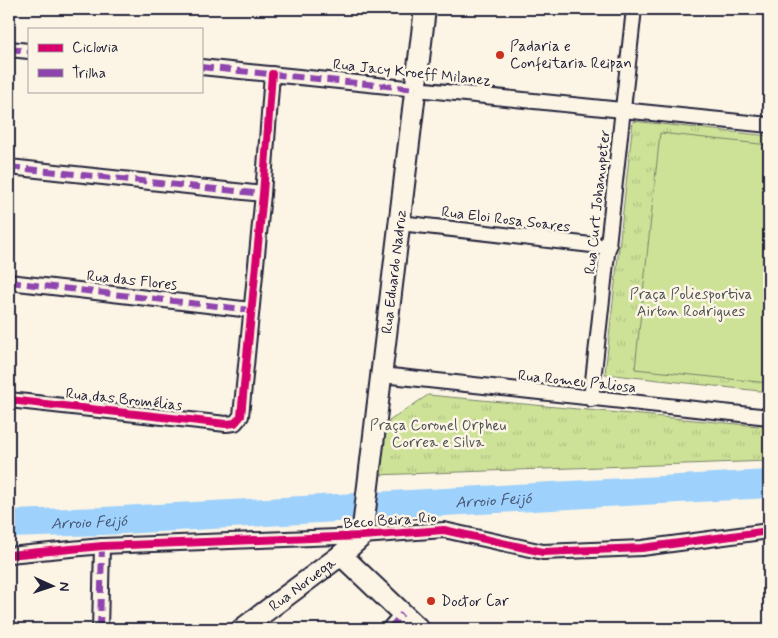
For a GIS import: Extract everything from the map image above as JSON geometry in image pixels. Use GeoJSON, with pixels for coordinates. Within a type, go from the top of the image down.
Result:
{"type":"FeatureCollection","features":[{"type":"Feature","properties":{"kind":"street","name":"Rua Eduardo Nadruz"},"geometry":{"type":"LineString","coordinates":[[363,530],[425,9]]}},
{"type":"Feature","properties":{"kind":"street","name":"Rua Curt Johannpeter"},"geometry":{"type":"LineString","coordinates":[[591,399],[634,9]]}},
{"type":"Feature","properties":{"kind":"street"},"geometry":{"type":"LineString","coordinates":[[9,49],[28,51]]}},
{"type":"Feature","properties":{"kind":"street","name":"Rua Jacy Kroeff Milanez"},"geometry":{"type":"LineString","coordinates":[[202,67],[623,109],[769,126]]}},
{"type":"Feature","properties":{"kind":"street"},"geometry":{"type":"LineString","coordinates":[[251,310],[263,194],[272,74]]}},
{"type":"Feature","properties":{"kind":"street"},"geometry":{"type":"LineString","coordinates":[[9,167],[263,194]]}},
{"type":"Feature","properties":{"kind":"street","name":"Rua Eloi Rosa Soares"},"geometry":{"type":"LineString","coordinates":[[400,223],[609,247]]}},
{"type":"Feature","properties":{"kind":"street","name":"Rua das Flores"},"geometry":{"type":"LineString","coordinates":[[9,282],[251,310]]}},
{"type":"Feature","properties":{"kind":"street","name":"Rua das Bromélias"},"geometry":{"type":"LineString","coordinates":[[9,400],[226,424],[235,423],[241,416],[251,310]]}},
{"type":"Feature","properties":{"kind":"street","name":"Rua Romeu Paliosa"},"geometry":{"type":"LineString","coordinates":[[382,375],[769,417]]}},
{"type":"Feature","properties":{"kind":"street","name":"Beco Beira-Rio"},"geometry":{"type":"LineString","coordinates":[[9,555],[102,546],[363,530],[444,530],[543,552],[642,548],[769,531]]}},
{"type":"Feature","properties":{"kind":"street","name":"Rua Noruega"},"geometry":{"type":"LineString","coordinates":[[242,629],[342,555],[363,530]]}},
{"type":"Feature","properties":{"kind":"street"},"geometry":{"type":"LineString","coordinates":[[100,629],[102,546]]}},
{"type":"Feature","properties":{"kind":"street"},"geometry":{"type":"LineString","coordinates":[[342,555],[419,629]]}},
{"type":"Feature","properties":{"kind":"street"},"geometry":{"type":"LineString","coordinates":[[389,629],[402,614]]}},
{"type":"Feature","properties":{"kind":"green space","name":"Praça Poliesportiva Airton Rodrigues"},"geometry":{"type":"Polygon","coordinates":[[[633,121],[769,136],[769,392],[605,374],[633,121]]]}},
{"type":"Feature","properties":{"kind":"green space","name":"Praça Poliesportiva Airton Rodrigues"},"geometry":{"type":"Polygon","coordinates":[[[660,133],[769,145],[769,383],[635,369],[660,133]]]}},
{"type":"Feature","properties":{"kind":"green space","name":"Praça Coronel Orpheu Correa e Silva"},"geometry":{"type":"Polygon","coordinates":[[[428,395],[769,427],[769,461],[375,475],[389,421],[428,395]]]}},
{"type":"Feature","properties":{"kind":"waterway","name":"Arroio Feijó"},"geometry":{"type":"LineString","coordinates":[[9,524],[103,521],[769,484]]}},
{"type":"Feature","properties":{"kind":"marked path"},"geometry":{"type":"LineString","coordinates":[[9,49],[28,51]]}},
{"type":"Feature","properties":{"kind":"marked path"},"geometry":{"type":"LineString","coordinates":[[202,67],[416,89]]}},
{"type":"Feature","properties":{"kind":"marked path"},"geometry":{"type":"LineString","coordinates":[[9,167],[263,194]]}},
{"type":"Feature","properties":{"kind":"marked path"},"geometry":{"type":"LineString","coordinates":[[9,282],[251,310]]}},
{"type":"Feature","properties":{"kind":"marked path"},"geometry":{"type":"LineString","coordinates":[[100,629],[102,546]]}},
{"type":"Feature","properties":{"kind":"marked path"},"geometry":{"type":"LineString","coordinates":[[389,629],[402,614]]}},
{"type":"Feature","properties":{"kind":"cycle path"},"geometry":{"type":"LineString","coordinates":[[9,400],[226,424],[235,423],[241,416],[263,194],[272,74]]}},
{"type":"Feature","properties":{"kind":"cycle path"},"geometry":{"type":"LineString","coordinates":[[9,555],[102,546],[362,536],[444,530],[543,552],[642,548],[769,531]]}},
{"type":"Feature","properties":{"kind":"place","name":"Padaria e Confeitaria Reipan"},"geometry":{"type":"Point","coordinates":[500,55]}},
{"type":"Feature","properties":{"kind":"place","name":"Doctor Car"},"geometry":{"type":"Point","coordinates":[431,601]}}]}
